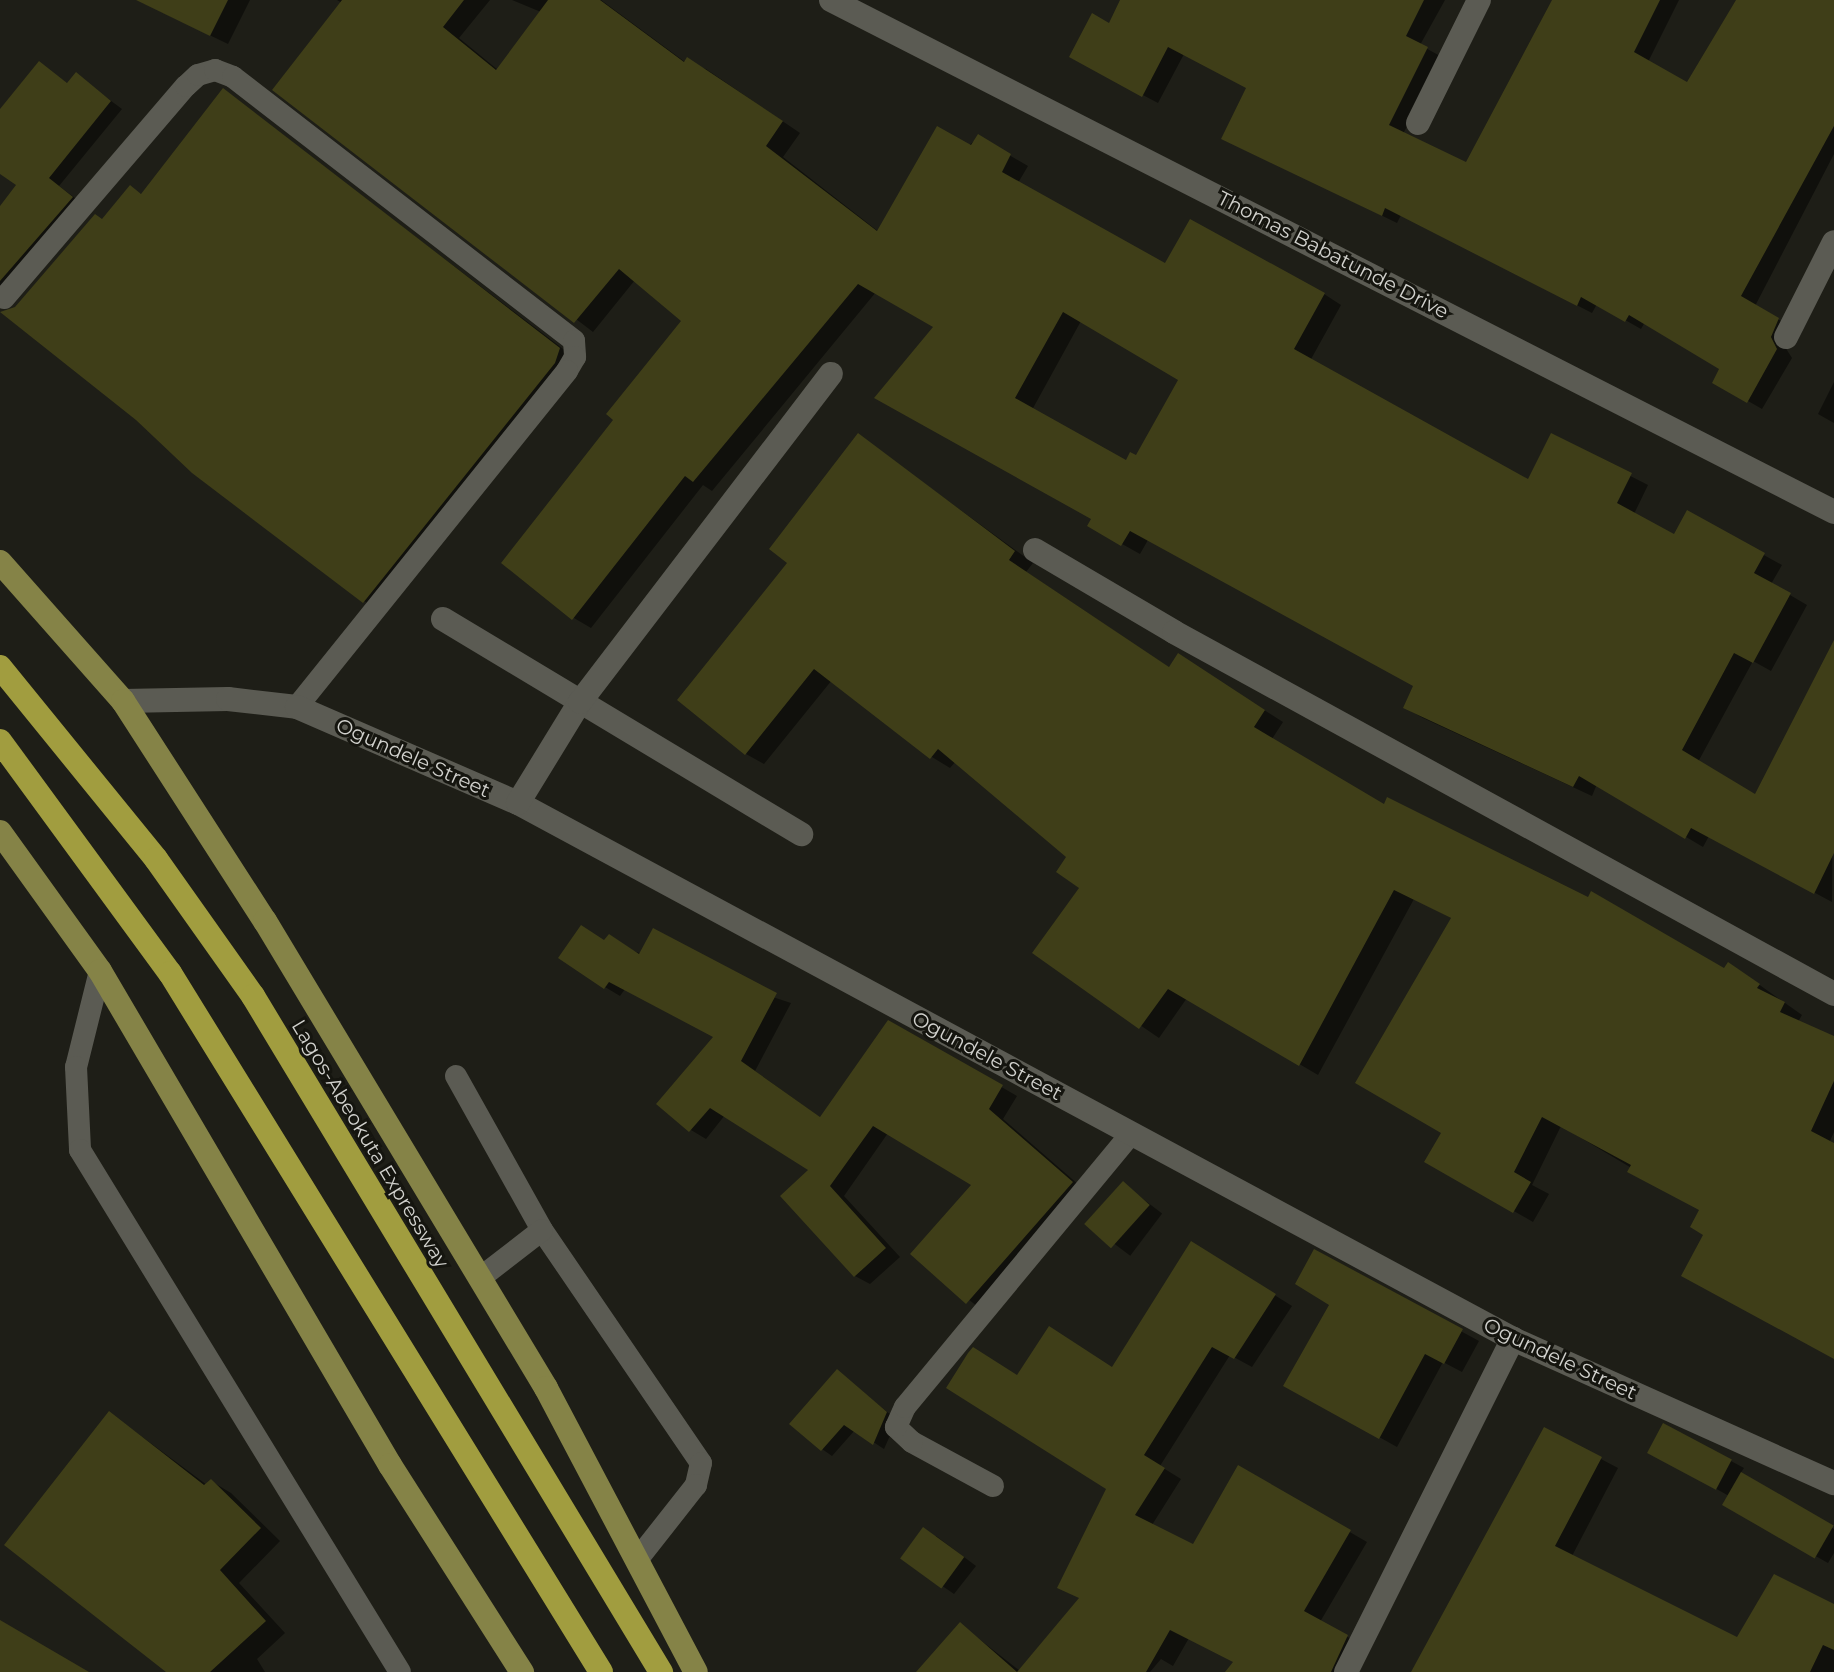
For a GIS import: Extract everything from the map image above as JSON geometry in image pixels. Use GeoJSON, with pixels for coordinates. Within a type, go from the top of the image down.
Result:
{"type":"FeatureCollection","features":[{"type":"Feature","properties":{"kind":"highway","name":"Lagos-Abeokuta Expressway"},"geometry":{"type":"LineString","coordinates":[[0,667],[146,847],[253,996],[661,1672]]}},
{"type":"Feature","properties":{"kind":"highway"},"geometry":{"type":"LineString","coordinates":[[0,741],[170,973],[601,1672]]}},
{"type":"Feature","properties":{"kind":"main road"},"geometry":{"type":"LineString","coordinates":[[0,562],[123,701],[265,921],[546,1388],[696,1672]]}},
{"type":"Feature","properties":{"kind":"main road"},"geometry":{"type":"LineString","coordinates":[[0,832],[100,971],[382,1451],[522,1672]]}},
{"type":"Feature","properties":{"kind":"street","name":"Thomas Babatunde Drive"},"geometry":{"type":"LineString","coordinates":[[831,0],[1834,512]]}},
{"type":"Feature","properties":{"kind":"street"},"geometry":{"type":"LineString","coordinates":[[1418,123],[1479,0]]}},
{"type":"Feature","properties":{"kind":"street"},"geometry":{"type":"LineString","coordinates":[[1786,337],[1834,242]]}},
{"type":"Feature","properties":{"kind":"street"},"geometry":{"type":"LineString","coordinates":[[518,803],[580,702],[831,374]]}},
{"type":"Feature","properties":{"kind":"street"},"geometry":{"type":"LineString","coordinates":[[1035,550],[1188,640],[1834,994]]}},
{"type":"Feature","properties":{"kind":"street"},"geometry":{"type":"LineString","coordinates":[[443,619],[801,834]]}},
{"type":"Feature","properties":{"kind":"street","name":"Ogundele Street"},"geometry":{"type":"LineString","coordinates":[[123,701],[228,699],[297,707],[518,803],[1513,1339],[1834,1483]]}},
{"type":"Feature","properties":{"kind":"street"},"geometry":{"type":"LineString","coordinates":[[1346,1672],[1513,1339]]}},
{"type":"Feature","properties":{"kind":"lane"},"geometry":{"type":"LineString","coordinates":[[4,298],[186,86],[198,75],[215,70],[233,77],[574,341],[575,357],[567,371],[297,707]]}},
{"type":"Feature","properties":{"kind":"lane"},"geometry":{"type":"LineString","coordinates":[[100,971],[76,1067],[80,1150],[400,1672]]}},
{"type":"Feature","properties":{"kind":"lane"},"geometry":{"type":"LineString","coordinates":[[456,1076],[542,1230],[701,1463],[696,1485],[637,1560]]}},
{"type":"Feature","properties":{"kind":"lane"},"geometry":{"type":"LineString","coordinates":[[993,1486],[912,1442],[896,1427],[905,1407],[1131,1134]]}},
{"type":"Feature","properties":{"kind":"lane"},"geometry":{"type":"LineString","coordinates":[[480,1278],[542,1230]]}},
{"type":"Feature","properties":{"kind":"building"},"geometry":{"type":"Polygon","coordinates":[[[136,0],[228,0],[210,36],[136,0]]]}},
{"type":"Feature","properties":{"kind":"building"},"geometry":{"type":"Polygon","coordinates":[[[342,0],[464,0],[443,27],[496,70],[548,0],[600,0],[684,62],[687,57],[783,121],[766,146],[877,231],[937,126],[971,145],[978,134],[1011,154],[1002,172],[1165,263],[1190,219],[1325,293],[1294,349],[1528,479],[1551,433],[1632,473],[1617,503],[1674,534],[1687,510],[1765,553],[1754,573],[1791,593],[1753,663],[1734,653],[1682,750],[1755,794],[1834,640],[1834,853],[1814,894],[1691,828],[1685,839],[1579,776],[1573,787],[1403,708],[1413,686],[1130,531],[1121,546],[1087,526],[1091,519],[874,398],[933,327],[858,284],[693,482],[685,476],[572,620],[501,563],[613,420],[606,414],[681,321],[619,269],[574,323],[272,90],[342,0]],[[1063,312],[1015,398],[1126,460],[1130,452],[1136,455],[1178,380],[1063,312]]]}},
{"type":"Feature","properties":{"kind":"building"},"geometry":{"type":"Polygon","coordinates":[[[1120,0],[1424,0],[1406,36],[1428,47],[1389,125],[1466,162],[1552,0],[1660,0],[1634,52],[1687,82],[1736,0],[1834,0],[1834,126],[1741,296],[1779,318],[1771,337],[1777,349],[1747,403],[1712,383],[1719,369],[1629,315],[1625,322],[1581,297],[1577,306],[1385,208],[1382,216],[1221,139],[1246,88],[1168,47],[1142,97],[1069,57],[1092,13],[1109,23],[1120,0]]]}},
{"type":"Feature","properties":{"kind":"building"},"geometry":{"type":"Polygon","coordinates":[[[39,61],[67,83],[76,72],[111,101],[49,178],[73,197],[0,281],[0,206],[16,185],[0,174],[0,109],[39,61]]]}},
{"type":"Feature","properties":{"kind":"building"},"geometry":{"type":"Polygon","coordinates":[[[223,88],[560,348],[555,363],[363,603],[192,473],[136,420],[0,312],[15,307],[95,214],[102,219],[130,185],[141,194],[223,88]]]}},
{"type":"Feature","properties":{"kind":"building"},"geometry":{"type":"Polygon","coordinates":[[[858,433],[1015,551],[1009,560],[1169,667],[1178,653],[1265,710],[1254,727],[1384,804],[1387,797],[1588,897],[1591,891],[1724,968],[1728,962],[1760,984],[1757,988],[1785,1002],[1780,1012],[1834,1036],[1834,1081],[1811,1131],[1834,1143],[1834,1359],[1681,1276],[1703,1235],[1690,1227],[1699,1210],[1627,1172],[1631,1165],[1542,1117],[1514,1172],[1531,1182],[1513,1213],[1424,1162],[1441,1133],[1355,1083],[1451,918],[1394,890],[1299,1066],[1168,989],[1139,1029],[1032,953],[1079,888],[1056,872],[1066,857],[938,749],[930,759],[814,669],[745,755],[677,700],[787,563],[769,549],[858,433]]]}},
{"type":"Feature","properties":{"kind":"building"},"geometry":{"type":"Polygon","coordinates":[[[581,925],[604,940],[609,934],[639,954],[653,928],[777,993],[741,1061],[820,1117],[888,1020],[1003,1085],[989,1109],[1073,1182],[966,1304],[910,1254],[971,1185],[873,1126],[830,1186],[886,1248],[854,1277],[780,1196],[808,1170],[710,1108],[689,1132],[656,1104],[713,1037],[609,982],[604,989],[558,958],[581,925]]]}},
{"type":"Feature","properties":{"kind":"building"},"geometry":{"type":"Polygon","coordinates":[[[1123,1181],[1150,1205],[1111,1248],[1084,1224],[1123,1181]]]}},
{"type":"Feature","properties":{"kind":"building"},"geometry":{"type":"Polygon","coordinates":[[[1191,1241],[1276,1294],[1234,1359],[1212,1347],[1144,1455],[1165,1468],[1135,1515],[1193,1544],[1238,1465],[1351,1530],[1304,1611],[1348,1635],[1331,1672],[1225,1672],[1233,1662],[1170,1630],[1146,1672],[1017,1672],[1079,1598],[1057,1588],[1106,1489],[946,1388],[973,1347],[1017,1375],[1049,1326],[1112,1367],[1191,1241]]]}},
{"type":"Feature","properties":{"kind":"building"},"geometry":{"type":"Polygon","coordinates":[[[1314,1249],[1463,1329],[1444,1364],[1425,1354],[1379,1439],[1283,1386],[1329,1305],[1295,1284],[1314,1249]]]}},
{"type":"Feature","properties":{"kind":"building"},"geometry":{"type":"Polygon","coordinates":[[[837,1369],[887,1412],[873,1445],[844,1425],[821,1451],[789,1424],[837,1369]]]}},
{"type":"Feature","properties":{"kind":"building"},"geometry":{"type":"Polygon","coordinates":[[[109,1411],[204,1485],[211,1479],[261,1528],[220,1570],[266,1621],[210,1672],[166,1672],[4,1545],[109,1411]]]}},
{"type":"Feature","properties":{"kind":"building"},"geometry":{"type":"Polygon","coordinates":[[[1663,1423],[1732,1460],[1716,1490],[1647,1453],[1663,1423]]]}},
{"type":"Feature","properties":{"kind":"building"},"geometry":{"type":"Polygon","coordinates":[[[1544,1427],[1602,1457],[1555,1546],[1737,1637],[1774,1574],[1834,1604],[1834,1650],[1823,1645],[1810,1672],[1411,1672],[1544,1427]]]}},
{"type":"Feature","properties":{"kind":"building"},"geometry":{"type":"Polygon","coordinates":[[[1741,1472],[1834,1526],[1815,1558],[1722,1505],[1741,1472]]]}},
{"type":"Feature","properties":{"kind":"building"},"geometry":{"type":"Polygon","coordinates":[[[923,1527],[964,1557],[941,1589],[900,1559],[923,1527]]]}},
{"type":"Feature","properties":{"kind":"building"},"geometry":{"type":"Polygon","coordinates":[[[0,1620],[89,1672],[0,1672],[0,1620]]]}},
{"type":"Feature","properties":{"kind":"building"},"geometry":{"type":"Polygon","coordinates":[[[960,1622],[1017,1672],[916,1672],[960,1622]]]}}]}
